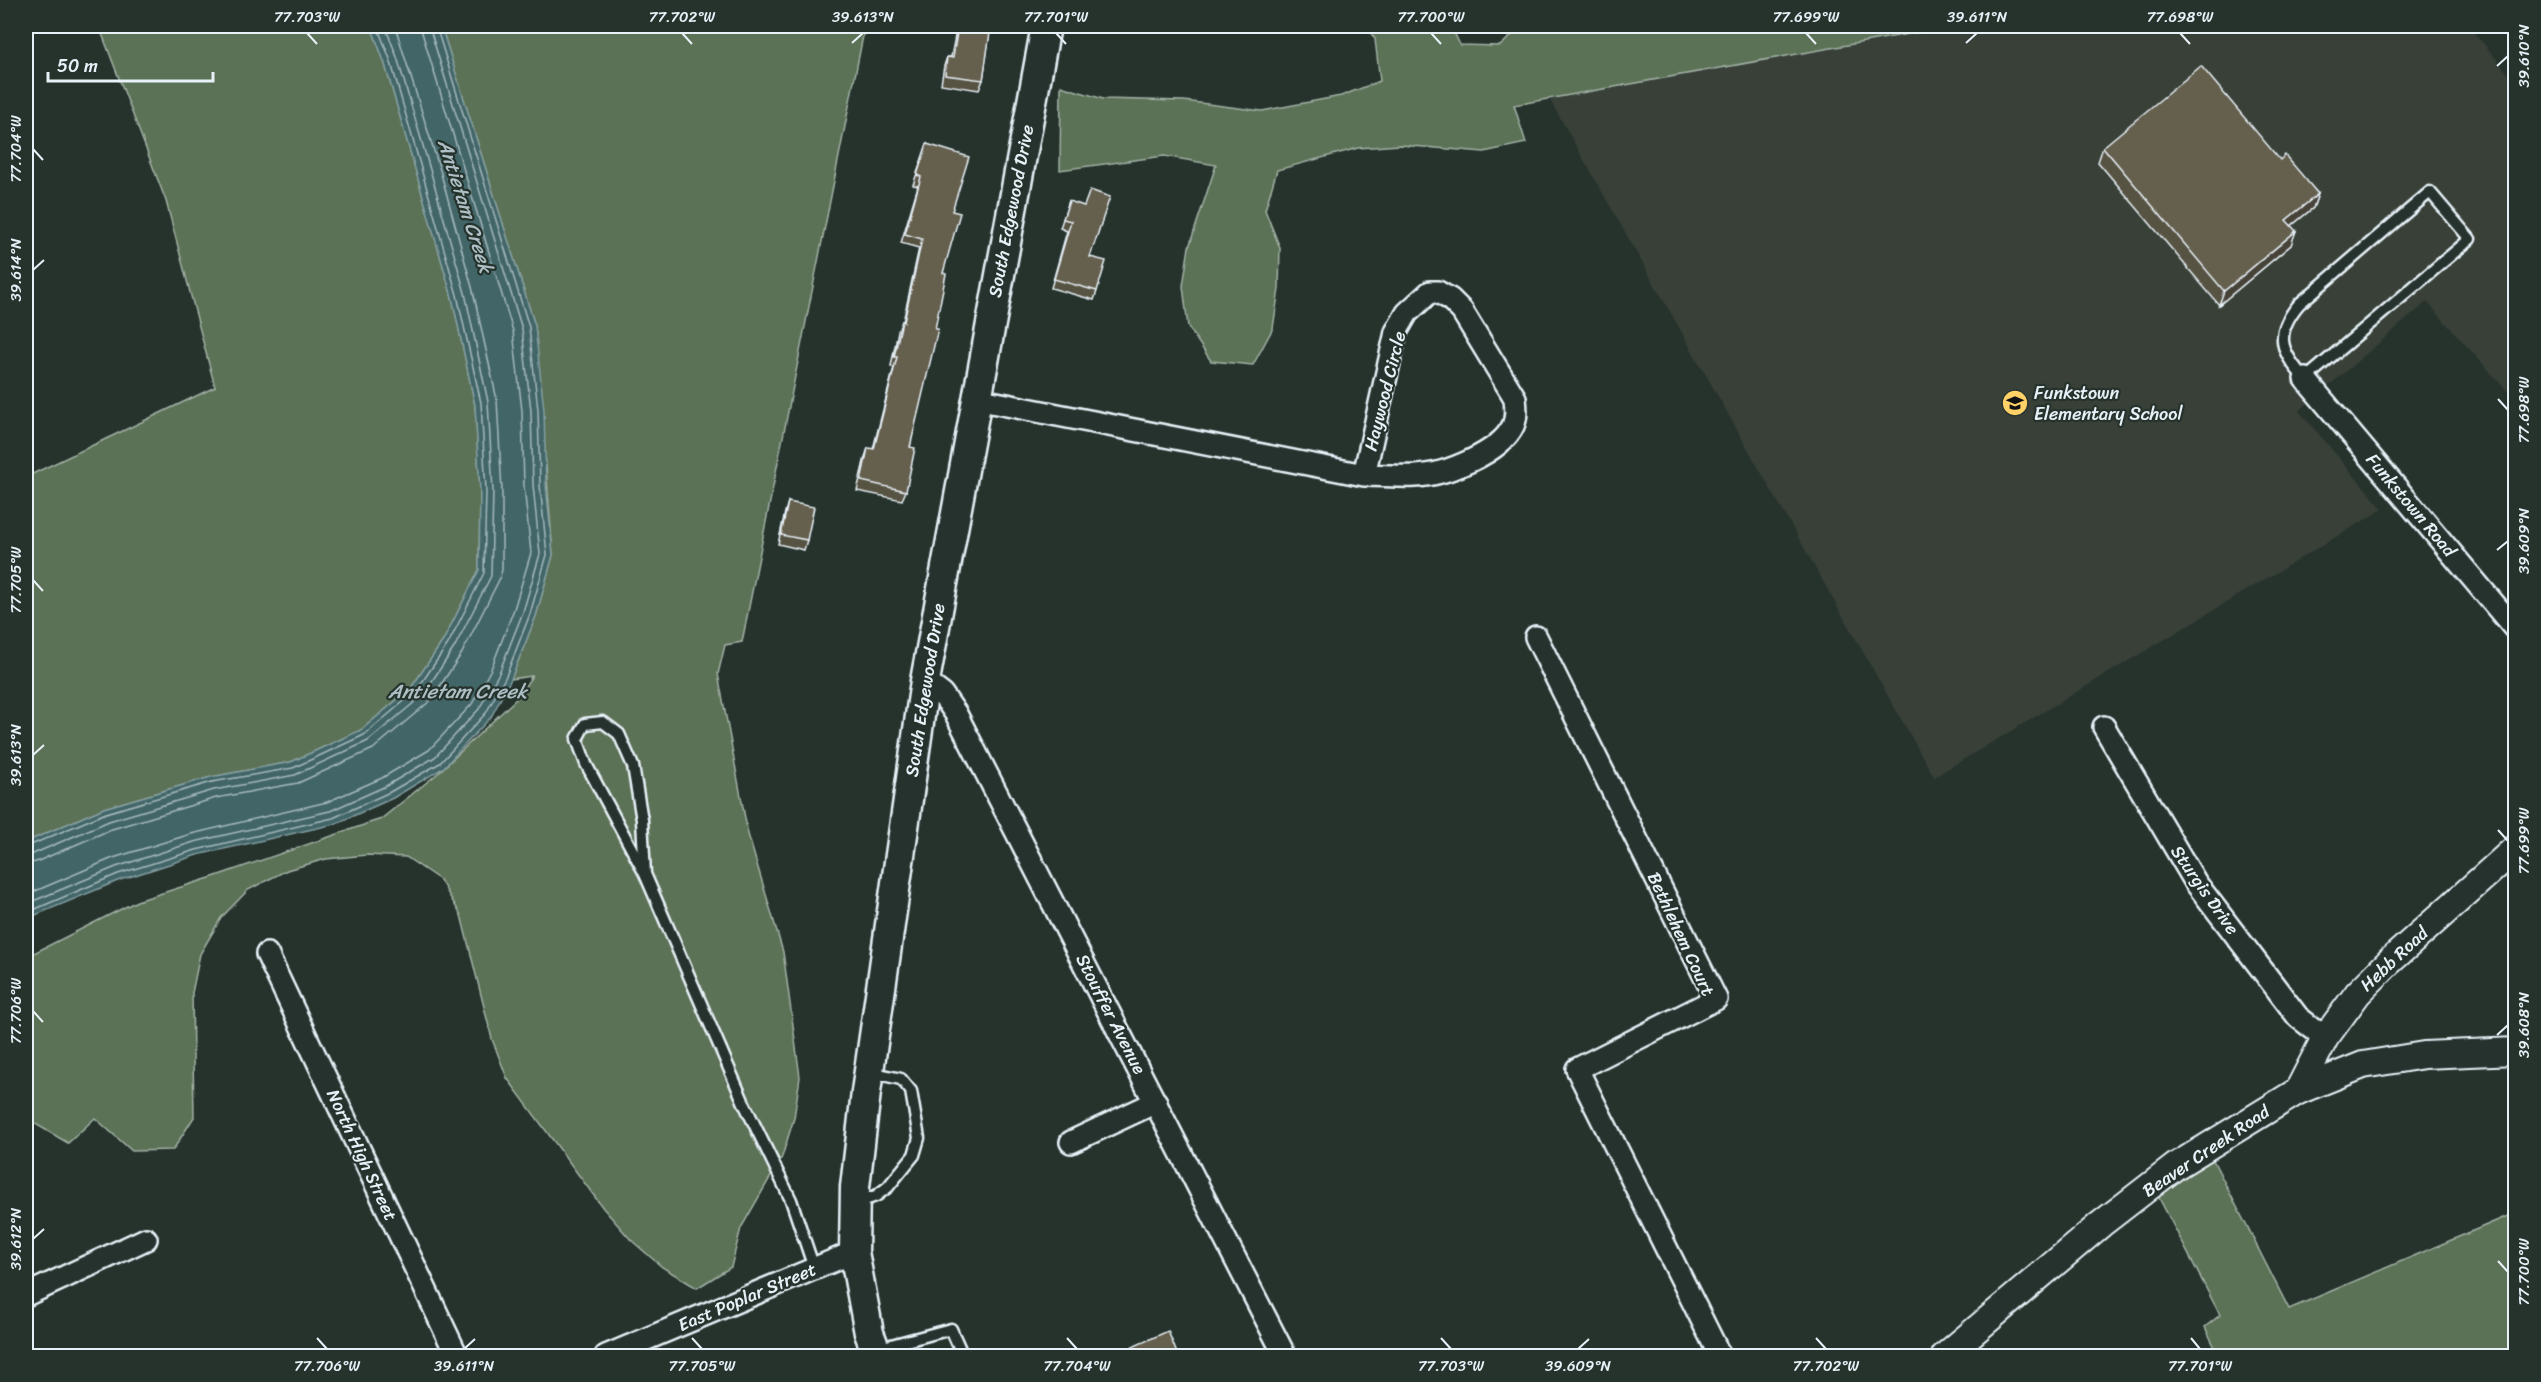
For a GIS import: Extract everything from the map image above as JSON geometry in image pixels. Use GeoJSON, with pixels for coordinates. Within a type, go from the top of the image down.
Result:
{"type":"FeatureCollection","features":[{"type":"Feature","properties":{"kind":"main road","name":"South Edgewood Drive"},"geometry":{"type":"LineString","coordinates":[[877,1353],[869,1333],[854,1252],[855,1187],[869,1072],[925,681],[1046,26]]}},
{"type":"Feature","properties":{"kind":"street","name":"Haywood Circle"},"geometry":{"type":"LineString","coordinates":[[976,399],[1365,475],[1418,476],[1456,467],[1484,454],[1503,440],[1513,427],[1517,413],[1515,398],[1462,311],[1450,299],[1438,292],[1430,292],[1419,300],[1396,332],[1365,475]]}},
{"type":"Feature","properties":{"kind":"street","name":"Funkstown Road"},"geometry":{"type":"LineString","coordinates":[[2306,380],[2516,630]]}},
{"type":"Feature","properties":{"kind":"street","name":"Bethlehem Court"},"geometry":{"type":"LineString","coordinates":[[1536,637],[1716,999],[1577,1069],[1720,1356]]}},
{"type":"Feature","properties":{"kind":"street","name":"Stouffer Avenue"},"geometry":{"type":"LineString","coordinates":[[925,681],[942,694],[956,714],[1285,1356]]}},
{"type":"Feature","properties":{"kind":"street","name":"Sturgis Drive"},"geometry":{"type":"LineString","coordinates":[[2104,727],[2196,883],[2298,1017],[2325,1038]]}},
{"type":"Feature","properties":{"kind":"street","name":"Hebb Road"},"geometry":{"type":"LineString","coordinates":[[2298,1091],[2325,1038],[2358,993],[2389,962],[2516,848]]}},
{"type":"Feature","properties":{"kind":"street","name":"North High Street"},"geometry":{"type":"LineString","coordinates":[[267,954],[457,1356]]}},
{"type":"Feature","properties":{"kind":"street","name":"Beaver Creek Road"},"geometry":{"type":"LineString","coordinates":[[1945,1356],[2101,1224],[2176,1167],[2298,1091],[2363,1065],[2424,1055],[2516,1051]]}},
{"type":"Feature","properties":{"kind":"street"},"geometry":{"type":"LineString","coordinates":[[1071,1142],[1156,1102]]}},
{"type":"Feature","properties":{"kind":"street"},"geometry":{"type":"LineString","coordinates":[[26,1295],[146,1239]]}},
{"type":"Feature","properties":{"kind":"street","name":"East Poplar Street"},"geometry":{"type":"LineString","coordinates":[[606,1356],[854,1252]]}},
{"type":"Feature","properties":{"kind":"lane"},"geometry":{"type":"LineString","coordinates":[[2430,192],[2470,238],[2306,380],[2288,360],[2283,347],[2283,330],[2288,316],[2299,304],[2430,192]]}},
{"type":"Feature","properties":{"kind":"lane"},"geometry":{"type":"LineString","coordinates":[[645,874],[642,820],[633,766],[619,734],[603,722],[585,724],[577,739],[586,764],[645,874],[744,1103],[791,1200],[814,1268]]}},
{"type":"Feature","properties":{"kind":"lane"},"geometry":{"type":"LineString","coordinates":[[856,1203],[876,1196],[888,1187],[914,1155],[919,1138],[911,1091],[901,1079],[869,1072]]}},
{"type":"Feature","properties":{"kind":"lane"},"geometry":{"type":"LineString","coordinates":[[877,1353],[951,1329],[963,1356]]}},
{"type":"Feature","properties":{"kind":"shaded area","name":"Funkstown Elementary School"},"geometry":{"type":"Polygon","coordinates":[[[1896,26],[2469,26],[2515,82],[2515,391],[2511,395],[2427,302],[2299,411],[2383,509],[1934,777],[1542,86],[1896,26]]]}},
{"type":"Feature","properties":{"kind":"green space"},"geometry":{"type":"Polygon","coordinates":[[[99,26],[371,26],[384,61],[452,297],[475,405],[480,491],[479,570],[443,641],[411,688],[361,730],[291,762],[211,777],[104,808],[26,842],[26,477],[215,387],[166,201],[99,26]]]}},
{"type":"Feature","properties":{"kind":"green space"},"geometry":{"type":"Polygon","coordinates":[[[441,26],[865,26],[742,642],[725,645],[718,674],[748,834],[783,952],[800,1077],[794,1118],[782,1157],[741,1228],[731,1267],[697,1288],[662,1267],[631,1240],[603,1208],[507,1078],[492,1039],[461,915],[440,880],[406,857],[367,855],[326,859],[287,870],[248,890],[221,918],[200,954],[192,993],[194,1117],[173,1150],[132,1151],[95,1118],[68,1143],[32,1122],[26,1114],[26,957],[137,901],[381,819],[437,774],[516,699],[532,676],[511,679],[536,616],[553,555],[535,326],[441,26]]]}},
{"type":"Feature","properties":{"kind":"green space"},"geometry":{"type":"Polygon","coordinates":[[[1366,26],[1451,26],[1460,45],[1500,46],[1522,26],[1953,26],[1514,105],[1526,143],[1484,152],[1400,145],[1358,148],[1277,170],[1265,210],[1280,248],[1279,289],[1273,328],[1253,365],[1211,361],[1188,327],[1183,286],[1189,247],[1216,165],[1164,156],[1060,170],[1061,86],[1103,99],[1184,101],[1262,111],[1341,96],[1380,81],[1375,39],[1366,26]]]}},
{"type":"Feature","properties":{"kind":"green space"},"geometry":{"type":"Polygon","coordinates":[[[2212,1158],[2289,1309],[2515,1213],[2515,1356],[2219,1356],[2205,1327],[2220,1315],[2158,1196],[2212,1158]]]}},
{"type":"Feature","properties":{"kind":"water","name":"Antietam Creek"},"geometry":{"type":"Polygon","coordinates":[[[371,26],[441,26],[535,326],[544,410],[546,485],[553,555],[536,616],[511,679],[491,717],[443,768],[393,798],[335,824],[197,855],[120,880],[26,919],[26,842],[104,808],[211,777],[291,762],[361,730],[411,688],[443,641],[479,570],[480,491],[475,405],[452,297],[384,61],[371,26]]]}},
{"type":"Feature","properties":{"kind":"building"},"geometry":{"type":"Polygon","coordinates":[[[958,26],[991,26],[983,80],[945,75],[947,57],[953,58],[958,26]]]}},
{"type":"Feature","properties":{"kind":"building"},"geometry":{"type":"Polygon","coordinates":[[[2201,66],[2280,160],[2285,155],[2318,194],[2286,220],[2296,231],[2224,291],[2103,147],[2201,66]]]}},
{"type":"Feature","properties":{"kind":"building"},"geometry":{"type":"Polygon","coordinates":[[[927,144],[969,157],[952,211],[960,213],[943,273],[946,274],[935,329],[938,329],[910,447],[915,448],[906,491],[861,481],[868,448],[874,449],[897,357],[894,357],[922,239],[905,234],[921,177],[917,175],[927,144]]]}},
{"type":"Feature","properties":{"kind":"building"},"geometry":{"type":"Polygon","coordinates":[[[1090,190],[1110,197],[1090,257],[1106,261],[1097,291],[1054,279],[1071,221],[1063,219],[1069,201],[1084,206],[1090,190]]]}},
{"type":"Feature","properties":{"kind":"building"},"geometry":{"type":"Polygon","coordinates":[[[788,502],[814,507],[807,540],[781,535],[788,502]]]}},
{"type":"Feature","properties":{"kind":"building"},"geometry":{"type":"Polygon","coordinates":[[[1168,1331],[1178,1356],[1134,1356],[1130,1348],[1168,1331]]]}},
{"type":"Feature","properties":{"kind":"place","name":"Funkstown Elementary School"},"geometry":{"type":"Point","coordinates":[2015,403]}}]}
